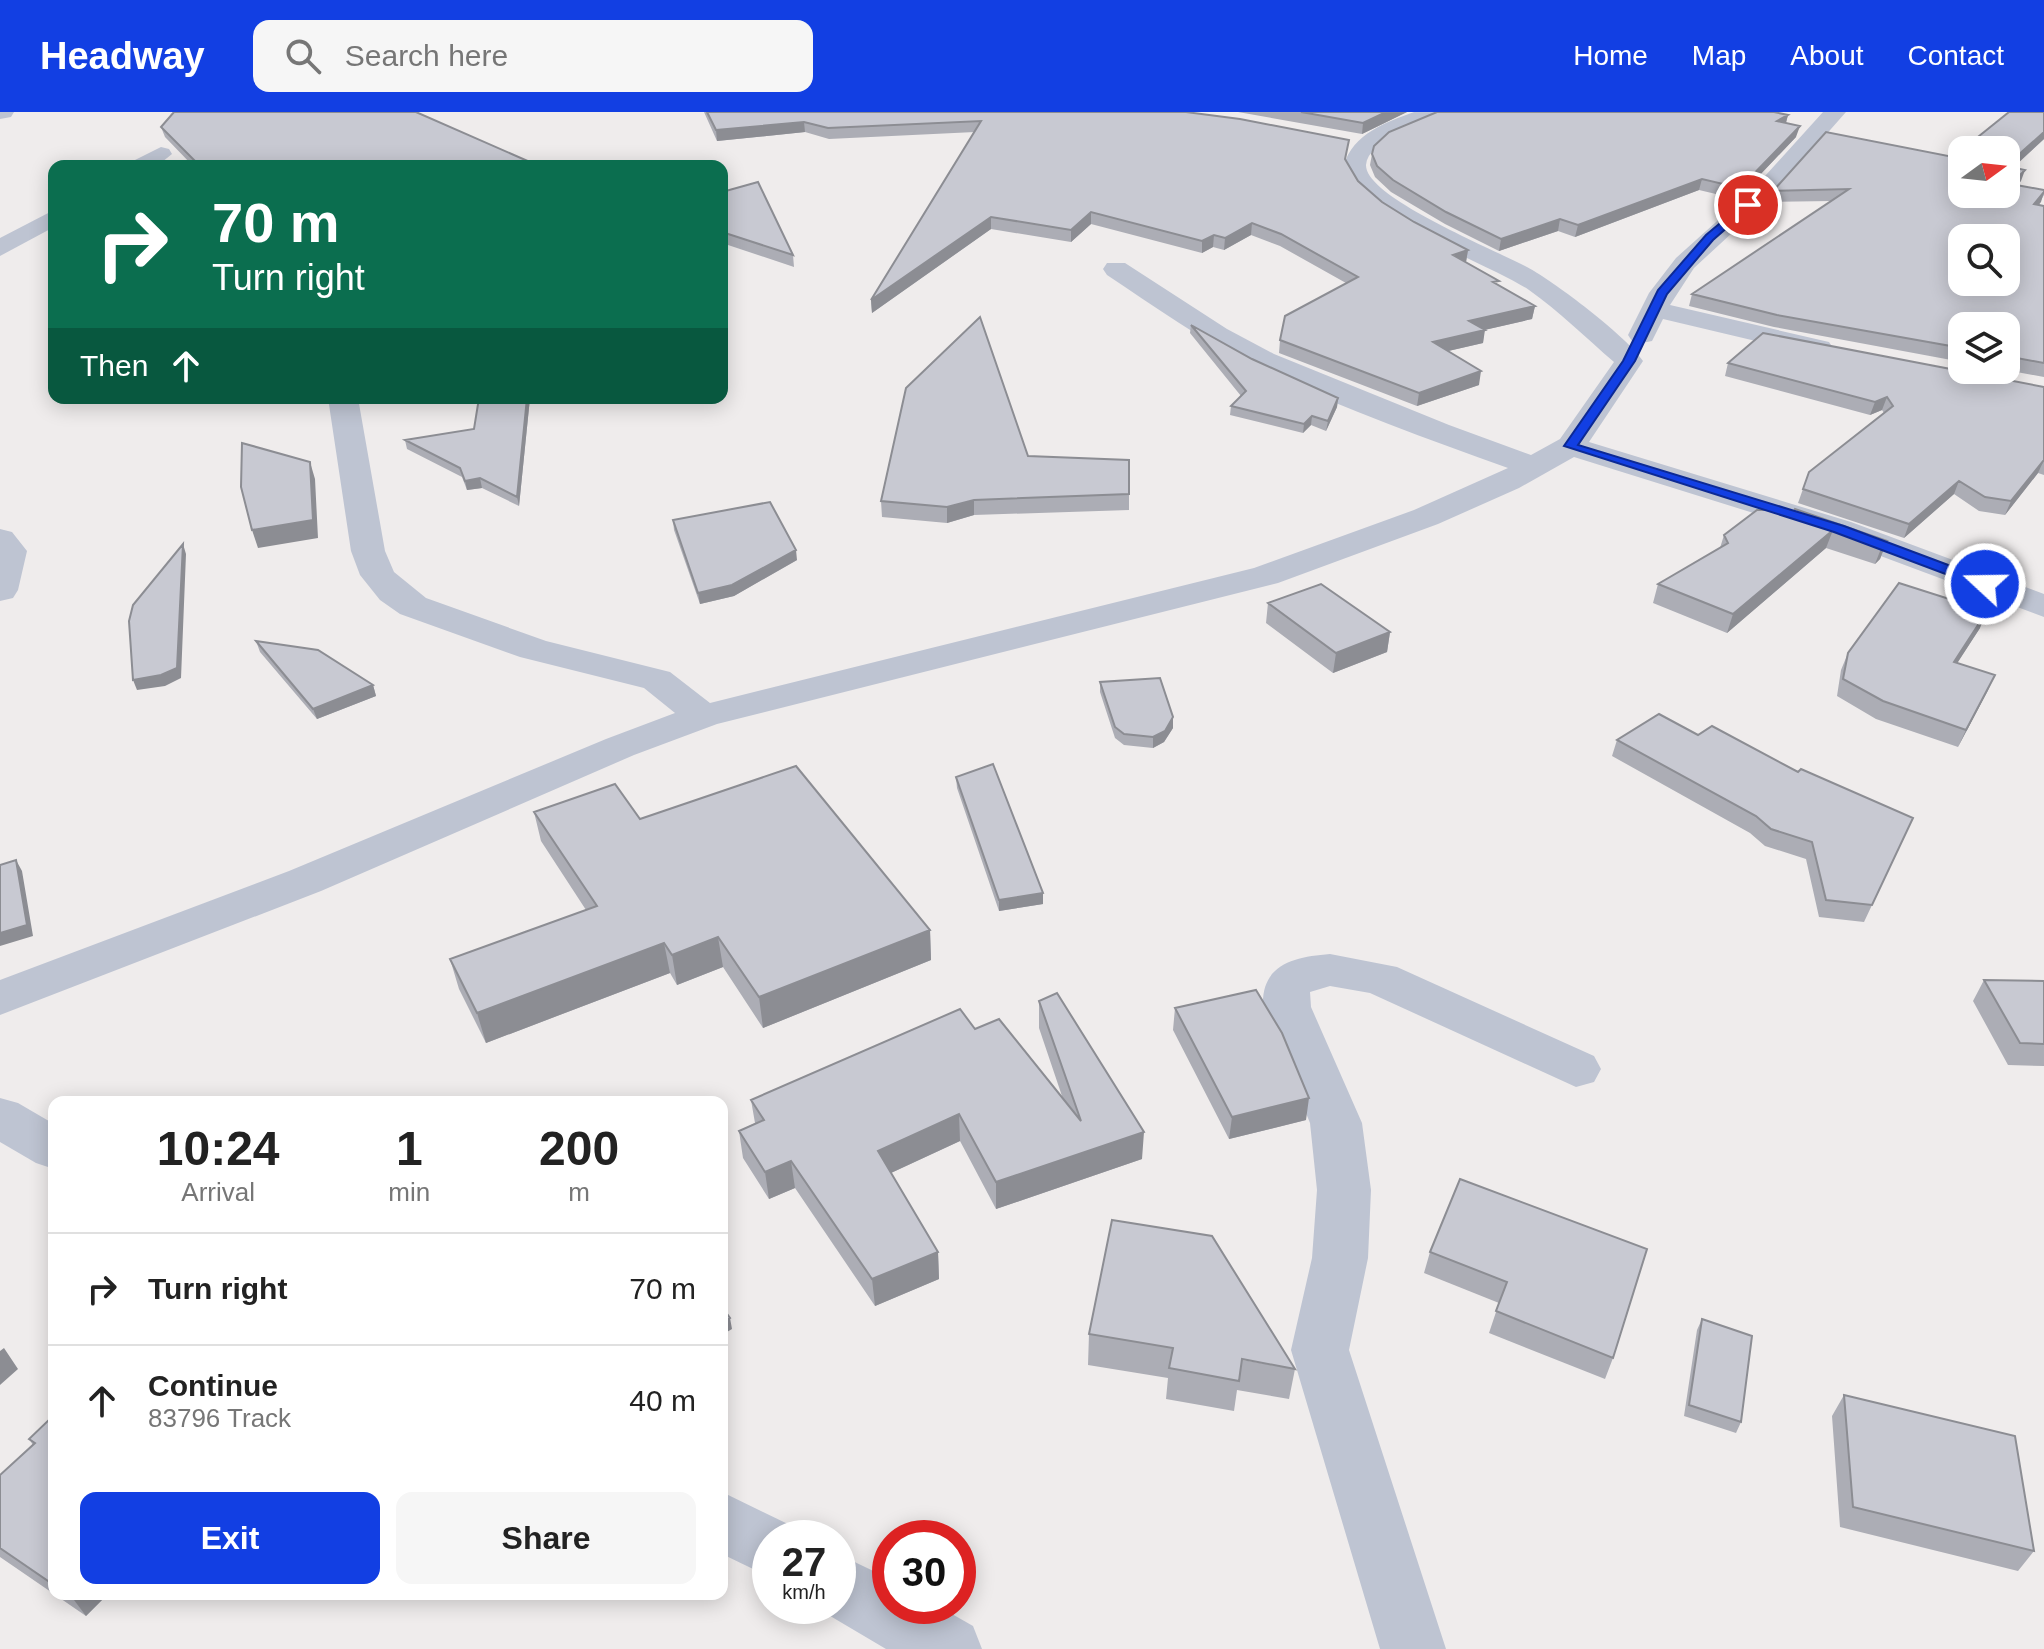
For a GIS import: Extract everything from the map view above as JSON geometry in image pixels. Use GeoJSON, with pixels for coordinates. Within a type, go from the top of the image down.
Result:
{"type":"FeatureCollection","features":[{"type":"Feature","properties":{"kind":"street"},"geometry":{"type":"LineString","coordinates":[[1433,112],[1392,129],[1366,145],[1356,157],[1355,168],[1363,185],[1394,209],[1544,288],[1629,361]]}},
{"type":"Feature","properties":{"kind":"street"},"geometry":{"type":"LineString","coordinates":[[0,998],[292,887],[620,747],[703,716],[1266,576],[1426,517],[1508,481],[1571,446],[1629,361],[1662,293],[1685,263],[1763,192],[1835,112]]}},
{"type":"Feature","properties":{"kind":"street"},"geometry":{"type":"LineString","coordinates":[[1334,139],[1366,145]]}},
{"type":"Feature","properties":{"kind":"street"},"geometry":{"type":"LineString","coordinates":[[151,160],[161,154]]}},
{"type":"Feature","properties":{"kind":"street"},"geometry":{"type":"LineString","coordinates":[[0,248],[48,220]]}},
{"type":"Feature","properties":{"kind":"street"},"geometry":{"type":"LineString","coordinates":[[1116,269],[1204,327],[1264,360],[1438,432],[1532,466]]}},
{"type":"Feature","properties":{"kind":"street"},"geometry":{"type":"LineString","coordinates":[[1654,309],[1847,353]]}},
{"type":"Feature","properties":{"kind":"street"},"geometry":{"type":"LineString","coordinates":[[344,404],[368,551],[378,575],[393,592],[413,606],[533,649],[657,680],[703,716]]}},
{"type":"Feature","properties":{"kind":"street"},"geometry":{"type":"LineString","coordinates":[[1571,446],[1839,529],[2044,606]]}},
{"type":"Feature","properties":{"kind":"street"},"geometry":{"type":"LineString","coordinates":[[0,539],[10,551],[0,590]]}},
{"type":"Feature","properties":{"kind":"street"},"geometry":{"type":"LineString","coordinates":[[1413,1649],[1320,1350],[1340,1258],[1344,1190],[1336,1123],[1287,1007],[1286,989],[1294,979],[1309,972],[1330,970],[1380,979],[1576,1069]]}},
{"type":"Feature","properties":{"kind":"street"},"geometry":{"type":"LineString","coordinates":[[0,1117],[48,1145]]}},
{"type":"Feature","properties":{"kind":"street"},"geometry":{"type":"LineString","coordinates":[[728,1524],[752,1537]]}},
{"type":"Feature","properties":{"kind":"street"},"geometry":{"type":"LineString","coordinates":[[856,1595],[949,1649]]}},
{"type":"Feature","properties":{"kind":"building"},"geometry":{"type":"Polygon","coordinates":[[[174,112],[416,112],[525,160],[194,160],[161,127],[174,112]]]}},
{"type":"Feature","properties":{"kind":"building"},"geometry":{"type":"Polygon","coordinates":[[[707,112],[1186,112],[1349,140],[1345,159],[1358,181],[1382,202],[1468,250],[1453,255],[1535,306],[1469,321],[1485,330],[1433,342],[1481,371],[1419,393],[1280,340],[1285,316],[1358,277],[1281,234],[1252,223],[1225,238],[1214,235],[1202,241],[1091,212],[1071,230],[991,217],[871,300],[981,121],[828,128],[804,122],[716,130],[707,112]]]}},
{"type":"Feature","properties":{"kind":"building"},"geometry":{"type":"Polygon","coordinates":[[[1301,112],[1386,112],[1363,123],[1301,112]]]}},
{"type":"Feature","properties":{"kind":"building"},"geometry":{"type":"Polygon","coordinates":[[[1437,112],[1774,112],[1788,115],[1777,121],[1800,126],[1740,188],[1702,179],[1578,225],[1560,219],[1501,239],[1446,212],[1393,180],[1377,166],[1372,154],[1374,146],[1389,132],[1437,112]]]}},
{"type":"Feature","properties":{"kind":"building"},"geometry":{"type":"Polygon","coordinates":[[[2009,112],[2044,112],[2044,132],[2020,153],[2020,136],[1979,136],[2009,112]]]}},
{"type":"Feature","properties":{"kind":"building"},"geometry":{"type":"Polygon","coordinates":[[[1826,132],[1948,156],[1948,208],[2020,208],[2020,186],[2044,190],[2034,204],[2044,206],[2044,363],[2020,359],[2020,312],[1948,312],[1948,346],[1777,315],[1692,294],[1849,189],[1773,191],[1826,132]]]}},
{"type":"Feature","properties":{"kind":"building"},"geometry":{"type":"Polygon","coordinates":[[[758,182],[793,255],[728,234],[728,190],[758,182]]]}},
{"type":"Feature","properties":{"kind":"building"},"geometry":{"type":"Polygon","coordinates":[[[980,317],[1028,456],[1129,460],[1129,494],[974,500],[947,507],[881,501],[906,388],[980,317]]]}},
{"type":"Feature","properties":{"kind":"building"},"geometry":{"type":"Polygon","coordinates":[[[1191,325],[1252,359],[1338,398],[1328,421],[1312,416],[1304,424],[1231,406],[1246,391],[1191,325]]]}},
{"type":"Feature","properties":{"kind":"building"},"geometry":{"type":"Polygon","coordinates":[[[1763,333],[1948,369],[1948,384],[2020,382],[2044,387],[2044,460],[2011,501],[1985,497],[1959,481],[1909,524],[1803,489],[1809,472],[1893,406],[1887,397],[1875,402],[1728,363],[1763,333]]]}},
{"type":"Feature","properties":{"kind":"building"},"geometry":{"type":"Polygon","coordinates":[[[478,404],[526,404],[517,497],[480,478],[465,481],[460,468],[405,440],[474,429],[478,404]]]}},
{"type":"Feature","properties":{"kind":"building"},"geometry":{"type":"Polygon","coordinates":[[[242,443],[310,462],[313,520],[252,530],[241,487],[242,443]]]}},
{"type":"Feature","properties":{"kind":"building"},"geometry":{"type":"Polygon","coordinates":[[[770,502],[796,550],[732,585],[698,593],[673,520],[770,502]]]}},
{"type":"Feature","properties":{"kind":"building"},"geometry":{"type":"Polygon","coordinates":[[[1795,509],[1887,541],[1882,546],[1833,530],[1733,614],[1658,584],[1728,543],[1724,535],[1757,510],[1768,510],[1792,518],[1795,509]]]}},
{"type":"Feature","properties":{"kind":"building"},"geometry":{"type":"Polygon","coordinates":[[[183,544],[177,668],[161,675],[133,680],[129,621],[133,605],[183,544]]]}},
{"type":"Feature","properties":{"kind":"building"},"geometry":{"type":"Polygon","coordinates":[[[1899,583],[1987,611],[1954,662],[1995,675],[1966,730],[1883,701],[1843,679],[1848,653],[1899,583]]]}},
{"type":"Feature","properties":{"kind":"building"},"geometry":{"type":"Polygon","coordinates":[[[1321,584],[1390,632],[1336,653],[1268,603],[1321,584]]]}},
{"type":"Feature","properties":{"kind":"building"},"geometry":{"type":"Polygon","coordinates":[[[256,641],[318,650],[373,685],[313,709],[256,641]]]}},
{"type":"Feature","properties":{"kind":"building"},"geometry":{"type":"Polygon","coordinates":[[[1160,678],[1173,717],[1165,731],[1153,737],[1124,734],[1115,727],[1100,682],[1160,678]]]}},
{"type":"Feature","properties":{"kind":"building"},"geometry":{"type":"Polygon","coordinates":[[[1659,714],[1698,735],[1712,726],[1798,772],[1801,769],[1913,818],[1872,905],[1826,900],[1812,842],[1771,829],[1756,816],[1617,740],[1659,714]]]}},
{"type":"Feature","properties":{"kind":"building"},"geometry":{"type":"Polygon","coordinates":[[[993,764],[1043,893],[999,900],[956,777],[993,764]]]}},
{"type":"Feature","properties":{"kind":"building"},"geometry":{"type":"Polygon","coordinates":[[[796,766],[930,930],[759,997],[718,937],[672,955],[664,943],[477,1013],[450,959],[597,906],[534,812],[615,784],[640,819],[796,766]]]}},
{"type":"Feature","properties":{"kind":"building"},"geometry":{"type":"Polygon","coordinates":[[[16,860],[27,925],[0,933],[0,865],[16,860]]]}},
{"type":"Feature","properties":{"kind":"building"},"geometry":{"type":"Polygon","coordinates":[[[1984,980],[2044,981],[2044,1044],[2020,1043],[1984,980]]]}},
{"type":"Feature","properties":{"kind":"building"},"geometry":{"type":"Polygon","coordinates":[[[1256,990],[1282,1033],[1309,1098],[1232,1117],[1175,1008],[1256,990]]]}},
{"type":"Feature","properties":{"kind":"building"},"geometry":{"type":"Polygon","coordinates":[[[1057,993],[1144,1132],[996,1182],[959,1114],[878,1151],[938,1252],[872,1279],[791,1161],[765,1172],[739,1131],[764,1120],[751,1100],[960,1009],[975,1029],[999,1019],[1081,1121],[1039,1001],[1057,993]]]}},
{"type":"Feature","properties":{"kind":"building"},"geometry":{"type":"Polygon","coordinates":[[[1460,1179],[1647,1249],[1613,1358],[1496,1311],[1507,1282],[1430,1252],[1460,1179]]]}},
{"type":"Feature","properties":{"kind":"building"},"geometry":{"type":"Polygon","coordinates":[[[1112,1220],[1212,1236],[1295,1369],[1242,1359],[1239,1381],[1169,1368],[1173,1348],[1089,1334],[1112,1220]]]}},
{"type":"Feature","properties":{"kind":"building"},"geometry":{"type":"Polygon","coordinates":[[[1702,1319],[1752,1336],[1741,1422],[1689,1405],[1702,1319]]]}},
{"type":"Feature","properties":{"kind":"building"},"geometry":{"type":"Polygon","coordinates":[[[1844,1395],[2015,1436],[2034,1551],[1853,1507],[1844,1395]]]}},
{"type":"Feature","properties":{"kind":"building"},"geometry":{"type":"Polygon","coordinates":[[[48,1421],[48,1581],[0,1548],[0,1475],[35,1443],[29,1439],[48,1421]]]}},
{"type":"Feature","properties":{"kind":"route"},"geometry":{"type":"LineString","coordinates":[[1748,205],[1710,237],[1662,293],[1629,361],[1571,446],[1839,529],[1985,584]]}}]}
